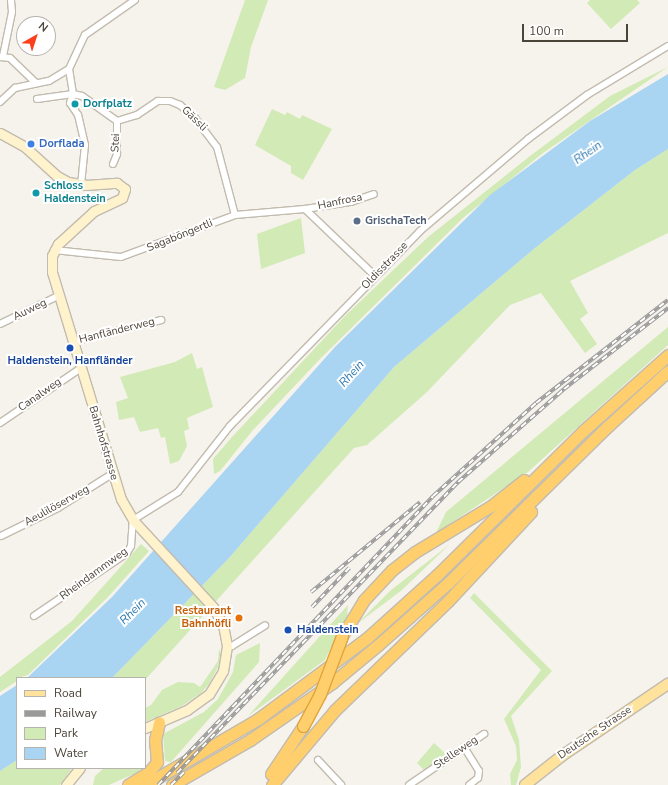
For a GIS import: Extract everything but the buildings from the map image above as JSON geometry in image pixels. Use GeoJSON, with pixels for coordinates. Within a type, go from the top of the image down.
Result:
{"type":"FeatureCollection","features":[{"type":"Feature","properties":{"kind":"highway"},"geometry":{"type":"LineString","coordinates":[[145,785],[258,719],[368,638],[459,555],[583,432],[668,355]]}},
{"type":"Feature","properties":{"kind":"highway"},"geometry":{"type":"LineString","coordinates":[[172,785],[250,740],[332,683],[378,645],[470,562],[608,426],[668,372]]}},
{"type":"Feature","properties":{"kind":"highway"},"geometry":{"type":"LineString","coordinates":[[272,785],[330,715],[448,601],[571,470],[608,426]]}},
{"type":"Feature","properties":{"kind":"highway"},"geometry":{"type":"LineString","coordinates":[[264,785],[303,726],[318,698],[342,636],[360,606],[392,570],[415,552],[491,506],[514,489],[549,456],[583,432]]}},
{"type":"Feature","properties":{"kind":"highway"},"geometry":{"type":"LineString","coordinates":[[154,745],[159,722]]}},
{"type":"Feature","properties":{"kind":"highway"},"geometry":{"type":"LineString","coordinates":[[128,785],[144,776],[155,765],[158,754],[154,745],[146,739]]}},
{"type":"Feature","properties":{"kind":"main road","name":"Deutsche Strasse"},"geometry":{"type":"LineString","coordinates":[[525,785],[562,755],[668,684]]}},
{"type":"Feature","properties":{"kind":"street"},"geometry":{"type":"LineString","coordinates":[[11,0],[12,12],[2,56],[10,58],[36,83]]}},
{"type":"Feature","properties":{"kind":"street"},"geometry":{"type":"LineString","coordinates":[[0,102],[15,88],[49,81],[69,69],[85,35],[135,0]]}},
{"type":"Feature","properties":{"kind":"street","name":"Oldisstrasse"},"geometry":{"type":"LineString","coordinates":[[134,520],[178,492],[230,426],[420,231],[527,140],[587,95],[668,46]]}},
{"type":"Feature","properties":{"kind":"street"},"geometry":{"type":"LineString","coordinates":[[69,69],[73,94],[70,103],[72,109],[78,115],[85,145],[81,185]]}},
{"type":"Feature","properties":{"kind":"street"},"geometry":{"type":"LineString","coordinates":[[37,99],[73,94],[82,96],[117,121]]}},
{"type":"Feature","properties":{"kind":"street","name":"Gässli"},"geometry":{"type":"LineString","coordinates":[[117,121],[137,115],[165,100],[180,105],[191,114],[217,147],[235,215]]}},
{"type":"Feature","properties":{"kind":"street","name":"Stei"},"geometry":{"type":"LineString","coordinates":[[113,164],[117,155],[117,121]]}},
{"type":"Feature","properties":{"kind":"street"},"geometry":{"type":"LineString","coordinates":[[0,133],[31,152],[57,176],[68,182],[81,185],[117,183],[124,187],[125,193],[121,199],[89,215],[54,250]]}},
{"type":"Feature","properties":{"kind":"street","name":"Hanfrosa"},"geometry":{"type":"LineString","coordinates":[[306,209],[351,202],[374,194]]}},
{"type":"Feature","properties":{"kind":"street"},"geometry":{"type":"LineString","coordinates":[[306,209],[375,276]]}},
{"type":"Feature","properties":{"kind":"street","name":"Sagaböngertli"},"geometry":{"type":"LineString","coordinates":[[54,250],[122,257],[235,215],[306,209]]}},
{"type":"Feature","properties":{"kind":"street","name":"Bahnhofstrasse"},"geometry":{"type":"LineString","coordinates":[[54,250],[52,269],[112,474],[121,499],[134,520],[216,610],[227,646]]}},
{"type":"Feature","properties":{"kind":"street","name":"Auweg"},"geometry":{"type":"LineString","coordinates":[[0,324],[60,295]]}},
{"type":"Feature","properties":{"kind":"street","name":"Hanfländerweg"},"geometry":{"type":"LineString","coordinates":[[73,342],[161,320]]}},
{"type":"Feature","properties":{"kind":"street","name":"Canalweg"},"geometry":{"type":"LineString","coordinates":[[0,423],[81,368]]}},
{"type":"Feature","properties":{"kind":"street","name":"Aeulilöserweg"},"geometry":{"type":"LineString","coordinates":[[1,536],[58,508],[112,474]]}},
{"type":"Feature","properties":{"kind":"street","name":"Rheindammweg"},"geometry":{"type":"LineString","coordinates":[[34,616],[127,552],[131,546],[134,520]]}},
{"type":"Feature","properties":{"kind":"street"},"geometry":{"type":"LineString","coordinates":[[146,728],[188,710],[209,694],[223,671],[227,646],[232,646],[265,625]]}},
{"type":"Feature","properties":{"kind":"street","name":"Stelleweg"},"geometry":{"type":"LineString","coordinates":[[409,785],[484,734]]}},
{"type":"Feature","properties":{"kind":"street"},"geometry":{"type":"LineString","coordinates":[[464,747],[479,771],[478,778],[469,785]]}},
{"type":"Feature","properties":{"kind":"street"},"geometry":{"type":"LineString","coordinates":[[318,760],[341,785]]}},
{"type":"Feature","properties":{"kind":"street"},"geometry":{"type":"LineString","coordinates":[[66,785],[79,769]]}},
{"type":"Feature","properties":{"kind":"green space"},"geometry":{"type":"Polygon","coordinates":[[[245,0],[268,0],[251,47],[245,78],[225,90],[214,87],[245,0]]]}},
{"type":"Feature","properties":{"kind":"green space"},"geometry":{"type":"Polygon","coordinates":[[[590,0],[637,0],[640,3],[611,29],[587,3],[590,0]]]}},
{"type":"Feature","properties":{"kind":"green space"},"geometry":{"type":"Polygon","coordinates":[[[668,67],[543,153],[463,218],[320,359],[253,430],[220,471],[214,474],[213,459],[232,437],[344,317],[428,237],[530,156],[610,96],[668,67]]]}},
{"type":"Feature","properties":{"kind":"green space"},"geometry":{"type":"Polygon","coordinates":[[[272,109],[285,115],[287,112],[300,119],[302,115],[332,129],[303,180],[291,173],[291,166],[255,145],[272,109]]]}},
{"type":"Feature","properties":{"kind":"green space"},"geometry":{"type":"Polygon","coordinates":[[[668,149],[668,233],[570,281],[588,313],[580,319],[597,344],[585,353],[541,293],[510,305],[427,392],[367,445],[354,448],[146,679],[146,677],[113,677],[229,558],[394,367],[535,248],[635,170],[668,149]]]}},
{"type":"Feature","properties":{"kind":"green space"},"geometry":{"type":"Polygon","coordinates":[[[301,218],[305,253],[261,269],[257,234],[301,218]]]}},
{"type":"Feature","properties":{"kind":"green space"},"geometry":{"type":"Polygon","coordinates":[[[668,327],[668,345],[528,472],[436,533],[446,512],[668,327]]]}},
{"type":"Feature","properties":{"kind":"green space"},"geometry":{"type":"Polygon","coordinates":[[[192,353],[197,369],[202,367],[213,407],[187,418],[189,429],[184,431],[187,446],[179,461],[170,464],[165,437],[161,438],[158,428],[140,432],[134,417],[119,420],[116,402],[128,398],[120,377],[175,362],[192,353]]]}},
{"type":"Feature","properties":{"kind":"green space"},"geometry":{"type":"Polygon","coordinates":[[[141,544],[149,551],[108,597],[28,675],[16,677],[16,682],[0,692],[0,677],[72,621],[141,544]]]}},
{"type":"Feature","properties":{"kind":"green space"},"geometry":{"type":"Polygon","coordinates":[[[449,545],[402,590],[357,624],[391,590],[449,545]]]}},
{"type":"Feature","properties":{"kind":"green space"},"geometry":{"type":"Polygon","coordinates":[[[474,593],[552,671],[511,716],[519,740],[521,767],[516,785],[511,785],[510,774],[517,760],[516,746],[504,719],[541,670],[470,598],[474,593]]]}},
{"type":"Feature","properties":{"kind":"green space"},"geometry":{"type":"Polygon","coordinates":[[[348,605],[347,616],[325,660],[248,716],[348,605]]]}},
{"type":"Feature","properties":{"kind":"green space"},"geometry":{"type":"Polygon","coordinates":[[[260,643],[259,662],[171,762],[165,761],[163,734],[204,712],[218,699],[233,672],[236,655],[260,643]]]}},
{"type":"Feature","properties":{"kind":"green space"},"geometry":{"type":"Polygon","coordinates":[[[219,649],[221,653],[218,667],[209,684],[201,693],[182,706],[146,722],[146,708],[151,705],[162,690],[178,682],[194,683],[200,687],[218,661],[219,649]]]}},
{"type":"Feature","properties":{"kind":"green space"},"geometry":{"type":"Polygon","coordinates":[[[434,743],[446,754],[424,770],[417,763],[434,743]]]}},
{"type":"Feature","properties":{"kind":"green space"},"geometry":{"type":"Polygon","coordinates":[[[16,761],[16,769],[71,769],[60,785],[0,785],[0,771],[16,761]]]}},
{"type":"Feature","properties":{"kind":"green space"},"geometry":{"type":"Polygon","coordinates":[[[103,769],[141,769],[136,773],[109,785],[93,785],[95,776],[103,769]]]}},
{"type":"Feature","properties":{"kind":"water","name":"Rhein"},"geometry":{"type":"Polygon","coordinates":[[[668,74],[668,149],[635,170],[535,248],[394,367],[229,558],[113,677],[28,677],[112,597],[335,347],[490,195],[590,121],[668,74]]]}},
{"type":"Feature","properties":{"kind":"water"},"geometry":{"type":"Polygon","coordinates":[[[16,686],[16,761],[0,771],[0,696],[16,686]]]}},
{"type":"Feature","properties":{"kind":"railway"},"geometry":{"type":"LineString","coordinates":[[158,785],[433,496],[536,403],[668,300]]}},
{"type":"Feature","properties":{"kind":"railway"},"geometry":{"type":"LineString","coordinates":[[177,773],[458,482],[564,389],[668,308]]}},
{"type":"Feature","properties":{"kind":"railway"},"geometry":{"type":"LineString","coordinates":[[311,592],[420,502]]}},
{"type":"Feature","properties":{"kind":"railway"},"geometry":{"type":"LineString","coordinates":[[312,607],[349,568]]}},
{"type":"Feature","properties":{"kind":"railway"},"geometry":{"type":"LineString","coordinates":[[171,785],[184,772]]}},
{"type":"Feature","properties":{"kind":"place","name":"Dorfplatz"},"geometry":{"type":"Point","coordinates":[75,104]}},
{"type":"Feature","properties":{"kind":"place","name":"Dorflada"},"geometry":{"type":"Point","coordinates":[31,144]}},
{"type":"Feature","properties":{"kind":"place","name":"Schloss Haldenstein"},"geometry":{"type":"Point","coordinates":[36,193]}},
{"type":"Feature","properties":{"kind":"place","name":"GrischaTech"},"geometry":{"type":"Point","coordinates":[357,221]}},
{"type":"Feature","properties":{"kind":"place","name":"Haldenstein, Hanfländer"},"geometry":{"type":"Point","coordinates":[70,348]}},
{"type":"Feature","properties":{"kind":"place","name":"Restaurant Bahnhöfli"},"geometry":{"type":"Point","coordinates":[239,618]}},
{"type":"Feature","properties":{"kind":"place","name":"Haldenstein"},"geometry":{"type":"Point","coordinates":[288,630]}}]}
